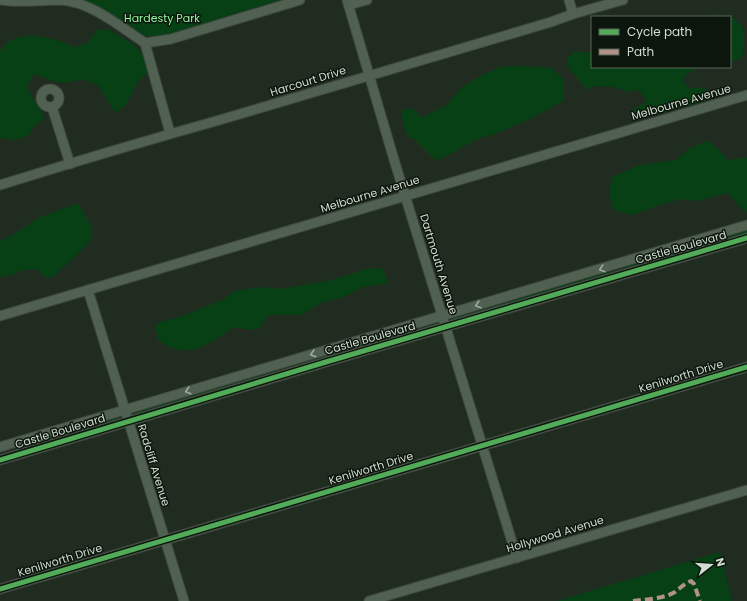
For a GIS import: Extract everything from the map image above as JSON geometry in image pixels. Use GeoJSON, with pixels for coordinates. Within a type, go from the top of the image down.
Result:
{"type":"FeatureCollection","features":[{"type":"Feature","properties":{"kind":"street"},"geometry":{"type":"LineString","coordinates":[[1,0],[20,2],[59,0],[77,3],[96,12],[145,43],[171,39],[300,0]]}},
{"type":"Feature","properties":{"kind":"street"},"geometry":{"type":"LineString","coordinates":[[348,2],[366,0]]}},
{"type":"Feature","properties":{"kind":"street"},"geometry":{"type":"LineString","coordinates":[[569,0],[574,14]]}},
{"type":"Feature","properties":{"kind":"street","name":"Harcourt Drive"},"geometry":{"type":"LineString","coordinates":[[0,184],[623,0]]}},
{"type":"Feature","properties":{"kind":"street","name":"Dartmouth Avenue"},"geometry":{"type":"LineString","coordinates":[[348,2],[516,558]]}},
{"type":"Feature","properties":{"kind":"street"},"geometry":{"type":"LineString","coordinates":[[145,43],[170,133]]}},
{"type":"Feature","properties":{"kind":"street","name":"Melbourne Avenue"},"geometry":{"type":"LineString","coordinates":[[0,316],[747,95]]}},
{"type":"Feature","properties":{"kind":"street"},"geometry":{"type":"LineString","coordinates":[[52,107],[70,164]]}},
{"type":"Feature","properties":{"kind":"street","name":"Castle Boulevard"},"geometry":{"type":"LineString","coordinates":[[4,446],[103,417],[124,409],[284,363],[747,225]]}},
{"type":"Feature","properties":{"kind":"street","name":"Castle Boulevard"},"geometry":{"type":"LineString","coordinates":[[0,460],[288,373],[747,238]]}},
{"type":"Feature","properties":{"kind":"street"},"geometry":{"type":"LineString","coordinates":[[619,264],[622,274]]}},
{"type":"Feature","properties":{"kind":"street","name":"Radcliff Avenue"},"geometry":{"type":"LineString","coordinates":[[88,290],[184,601]]}},
{"type":"Feature","properties":{"kind":"street"},"geometry":{"type":"LineString","coordinates":[[284,363],[288,373]]}},
{"type":"Feature","properties":{"kind":"street","name":"Kenilworth Drive"},"geometry":{"type":"LineString","coordinates":[[0,589],[747,367]]}},
{"type":"Feature","properties":{"kind":"street"},"geometry":{"type":"LineString","coordinates":[[4,446],[11,457]]}},
{"type":"Feature","properties":{"kind":"street","name":"Hollywood Avenue"},"geometry":{"type":"LineString","coordinates":[[369,601],[747,490]]}},
{"type":"Feature","properties":{"kind":"green space","name":"Hardesty Park"},"geometry":{"type":"Polygon","coordinates":[[[84,0],[280,0],[163,36],[146,36],[132,30],[84,0]]]}},
{"type":"Feature","properties":{"kind":"green space"},"geometry":{"type":"Polygon","coordinates":[[[718,15],[732,16],[743,27],[744,42],[742,58],[731,62],[731,16],[706,16],[718,15]]]}},
{"type":"Feature","properties":{"kind":"green space"},"geometry":{"type":"Polygon","coordinates":[[[108,29],[132,43],[143,55],[149,71],[137,83],[126,105],[115,113],[99,86],[83,79],[68,83],[55,82],[34,74],[26,87],[39,107],[44,119],[34,126],[28,136],[13,140],[0,138],[0,51],[7,43],[15,38],[35,36],[46,37],[74,47],[88,43],[97,30],[108,29]]]}},
{"type":"Feature","properties":{"kind":"green space"},"geometry":{"type":"Polygon","coordinates":[[[574,52],[591,53],[591,68],[698,68],[685,75],[683,82],[690,88],[706,88],[702,102],[634,121],[630,112],[647,101],[639,90],[628,92],[615,87],[593,86],[587,90],[567,66],[568,58],[574,52]]]}},
{"type":"Feature","properties":{"kind":"green space"},"geometry":{"type":"Polygon","coordinates":[[[519,66],[551,68],[564,79],[564,100],[540,114],[469,143],[440,159],[435,160],[413,138],[408,137],[401,112],[404,109],[415,109],[421,118],[447,105],[462,87],[482,75],[500,67],[519,66]]]}},
{"type":"Feature","properties":{"kind":"green space"},"geometry":{"type":"Polygon","coordinates":[[[707,141],[713,144],[728,160],[747,157],[747,212],[744,212],[728,193],[698,201],[681,199],[659,205],[633,215],[613,210],[609,193],[612,177],[639,165],[676,160],[690,148],[707,141]]]}},
{"type":"Feature","properties":{"kind":"green space"},"geometry":{"type":"Polygon","coordinates":[[[78,203],[92,227],[92,236],[87,245],[55,275],[47,279],[37,269],[22,270],[12,275],[0,277],[0,241],[11,236],[38,218],[78,203]]]}},
{"type":"Feature","properties":{"kind":"green space"},"geometry":{"type":"Polygon","coordinates":[[[747,229],[747,234],[628,269],[625,266],[627,264],[747,229]]]}},
{"type":"Feature","properties":{"kind":"green space"},"geometry":{"type":"Polygon","coordinates":[[[370,268],[383,269],[388,283],[363,287],[344,297],[323,302],[301,315],[268,315],[260,328],[249,330],[235,327],[198,348],[180,350],[169,347],[158,340],[155,326],[161,322],[183,316],[224,299],[237,290],[266,287],[281,289],[332,280],[370,268]]]}},
{"type":"Feature","properties":{"kind":"green space"},"geometry":{"type":"Polygon","coordinates":[[[610,270],[612,273],[453,321],[451,317],[610,270]]]}},
{"type":"Feature","properties":{"kind":"green space"},"geometry":{"type":"Polygon","coordinates":[[[436,322],[435,326],[295,367],[293,364],[436,322]]]}},
{"type":"Feature","properties":{"kind":"green space"},"geometry":{"type":"Polygon","coordinates":[[[277,368],[278,371],[276,373],[137,415],[134,413],[134,410],[277,368]]]}},
{"type":"Feature","properties":{"kind":"green space"},"geometry":{"type":"Polygon","coordinates":[[[116,416],[118,420],[18,450],[15,448],[15,447],[116,416]]]}},
{"type":"Feature","properties":{"kind":"green space"},"geometry":{"type":"Polygon","coordinates":[[[720,552],[732,601],[557,601],[720,552]]]}},
{"type":"Feature","properties":{"kind":"marked path"},"geometry":{"type":"LineString","coordinates":[[633,601],[665,596],[675,592],[691,581],[694,584],[700,601]]}},
{"type":"Feature","properties":{"kind":"cycle path"},"geometry":{"type":"LineString","coordinates":[[0,460],[747,238]]}},
{"type":"Feature","properties":{"kind":"cycle path"},"geometry":{"type":"LineString","coordinates":[[0,589],[747,367]]}}]}
